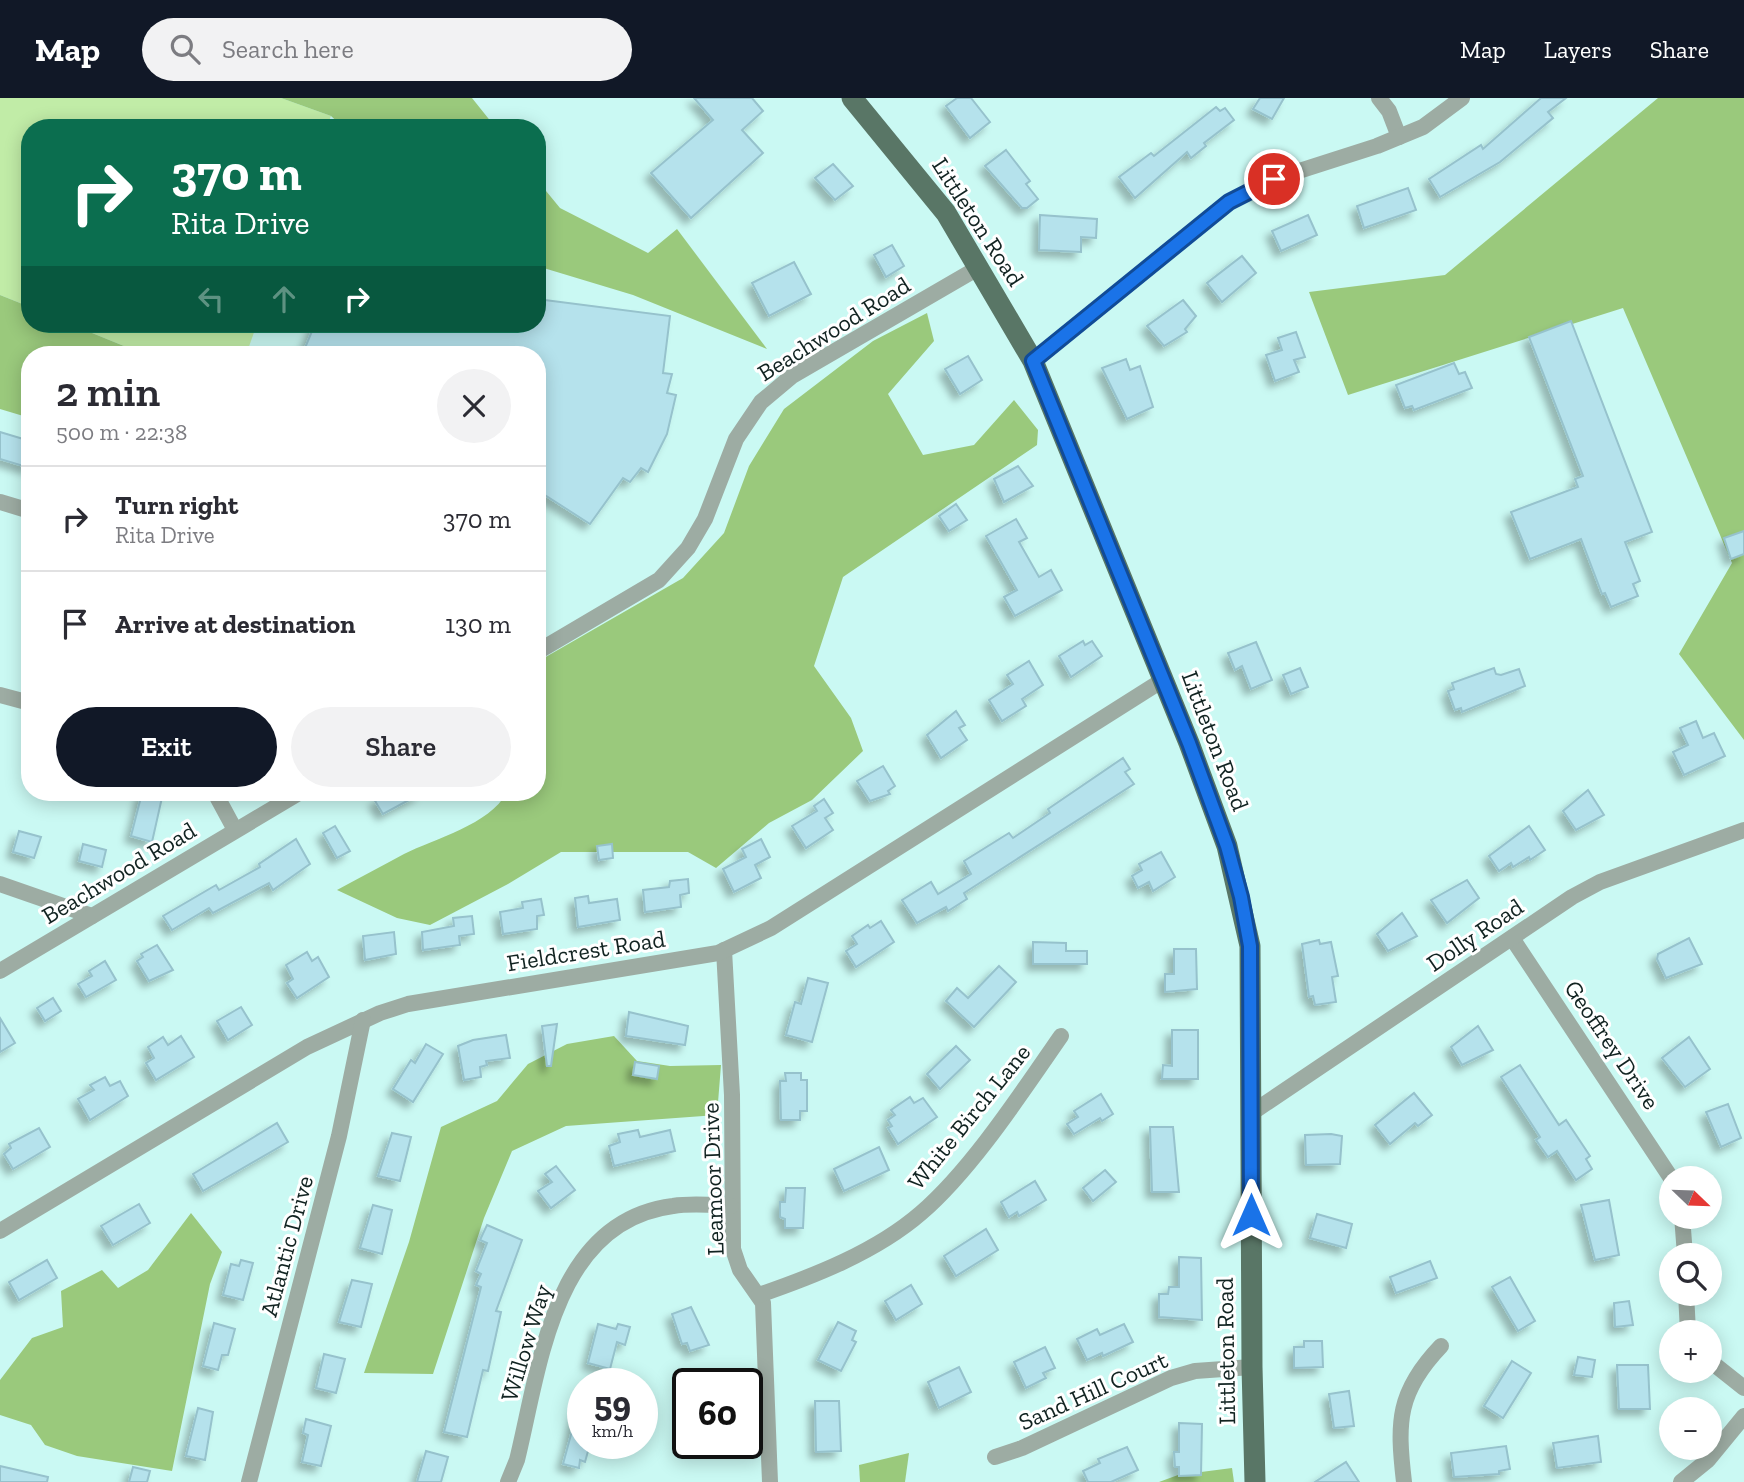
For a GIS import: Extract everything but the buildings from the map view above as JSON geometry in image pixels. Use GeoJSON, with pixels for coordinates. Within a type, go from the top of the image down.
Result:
{"type":"FeatureCollection","features":[{"type":"Feature","properties":{"kind":"main road","name":"Littleton Road"},"geometry":{"type":"LineString","coordinates":[[852,98],[946,213],[1033,361],[1163,680],[1227,846],[1241,897],[1250,946],[1255,1482]]}},
{"type":"Feature","properties":{"kind":"street"},"geometry":{"type":"LineString","coordinates":[[1379,98],[1389,111],[1399,137]]}},
{"type":"Feature","properties":{"kind":"street"},"geometry":{"type":"LineString","coordinates":[[1033,361],[1229,202],[1274,179],[1423,127],[1461,98]]}},
{"type":"Feature","properties":{"kind":"street","name":"Beachwood Road"},"geometry":{"type":"LineString","coordinates":[[546,647],[659,580],[675,565],[705,519],[745,422],[775,388],[978,268]]}},
{"type":"Feature","properties":{"kind":"street"},"geometry":{"type":"LineString","coordinates":[[0,502],[21,508]]}},
{"type":"Feature","properties":{"kind":"street","name":"Fieldcrest Road"},"geometry":{"type":"LineString","coordinates":[[0,1231],[307,1047],[363,1020],[408,1004],[724,950],[771,928],[1163,680]]}},
{"type":"Feature","properties":{"kind":"street"},"geometry":{"type":"LineString","coordinates":[[0,695],[21,701]]}},
{"type":"Feature","properties":{"kind":"street"},"geometry":{"type":"LineString","coordinates":[[219,801],[235,830]]}},
{"type":"Feature","properties":{"kind":"street","name":"Beachwood Road"},"geometry":{"type":"LineString","coordinates":[[0,971],[285,801]]}},
{"type":"Feature","properties":{"kind":"street","name":"Dolly Road"},"geometry":{"type":"LineString","coordinates":[[1250,1114],[1600,882],[1744,830]]}},
{"type":"Feature","properties":{"kind":"street"},"geometry":{"type":"LineString","coordinates":[[0,884],[92,916]]}},
{"type":"Feature","properties":{"kind":"street","name":"Geoffrey Drive"},"geometry":{"type":"LineString","coordinates":[[1512,938],[1663,1166]]}},
{"type":"Feature","properties":{"kind":"street","name":"Leamoor Drive"},"geometry":{"type":"LineString","coordinates":[[724,950],[732,1095],[733,1250],[740,1270],[763,1303],[770,1482]]}},
{"type":"Feature","properties":{"kind":"street","name":"Atlantic Drive"},"geometry":{"type":"LineString","coordinates":[[249,1482],[340,1136],[363,1020]]}},
{"type":"Feature","properties":{"kind":"street","name":"White Birch Lane"},"geometry":{"type":"LineString","coordinates":[[758,1295],[801,1281],[861,1252],[893,1234],[921,1213],[972,1156],[1061,1036]]}},
{"type":"Feature","properties":{"kind":"street","name":"Willow Way"},"geometry":{"type":"LineString","coordinates":[[508,1482],[517,1461],[559,1301],[577,1265],[595,1241],[630,1220],[670,1206],[732,1206]]}},
{"type":"Feature","properties":{"kind":"street"},"geometry":{"type":"LineString","coordinates":[[1404,1482],[1399,1438],[1401,1412],[1425,1362],[1441,1346]]}},
{"type":"Feature","properties":{"kind":"street","name":"Sand Hill Court"},"geometry":{"type":"LineString","coordinates":[[995,1457],[1022,1448],[1171,1378],[1195,1371],[1252,1367]]}},
{"type":"Feature","properties":{"kind":"street"},"geometry":{"type":"LineString","coordinates":[[1722,1371],[1744,1388]]}},
{"type":"Feature","properties":{"kind":"street"},"geometry":{"type":"LineString","coordinates":[[1681,1482],[1708,1460],[1744,1416]]}},
{"type":"Feature","properties":{"kind":"green space"},"geometry":{"type":"Polygon","coordinates":[[[0,98],[281,98],[331,116],[330,119],[21,119],[21,303],[0,295],[0,98]]]}},
{"type":"Feature","properties":{"kind":"green space"},"geometry":{"type":"Polygon","coordinates":[[[281,98],[472,98],[489,119],[334,119],[281,98]]]}},
{"type":"Feature","properties":{"kind":"green space"},"geometry":{"type":"Polygon","coordinates":[[[1658,98],[1744,98],[1744,740],[1679,654],[1732,563],[1623,308],[1348,395],[1309,292],[1445,275],[1658,98]]]}},
{"type":"Feature","properties":{"kind":"green space"},"geometry":{"type":"Polygon","coordinates":[[[546,191],[560,208],[648,253],[677,229],[767,349],[633,295],[546,269],[546,191]]]}},
{"type":"Feature","properties":{"kind":"green space"},"geometry":{"type":"Polygon","coordinates":[[[0,295],[21,303],[21,333],[92,333],[124,346],[21,346],[21,415],[0,409],[0,295]]]}},
{"type":"Feature","properties":{"kind":"green space"},"geometry":{"type":"Polygon","coordinates":[[[927,313],[934,341],[888,394],[923,455],[974,445],[1014,400],[1038,430],[1037,445],[843,577],[814,666],[851,718],[863,751],[812,800],[769,823],[716,868],[688,852],[561,852],[508,884],[430,925],[397,918],[337,890],[404,854],[461,830],[488,814],[501,801],[546,801],[546,657],[683,578],[724,533],[749,466],[784,409],[873,341],[927,313]]]}},
{"type":"Feature","properties":{"kind":"green space"},"geometry":{"type":"Polygon","coordinates":[[[92,333],[254,333],[249,346],[124,346],[92,333]]]}},
{"type":"Feature","properties":{"kind":"green space"},"geometry":{"type":"Polygon","coordinates":[[[614,1036],[637,1061],[670,1066],[721,1065],[717,1115],[566,1126],[512,1151],[484,1218],[433,1374],[364,1373],[409,1242],[441,1127],[497,1101],[528,1064],[567,1044],[614,1036]]]}},
{"type":"Feature","properties":{"kind":"green space"},"geometry":{"type":"Polygon","coordinates":[[[191,1213],[222,1252],[210,1284],[172,1471],[77,1456],[45,1445],[31,1425],[0,1415],[0,1380],[32,1338],[63,1327],[61,1291],[102,1270],[118,1288],[148,1270],[191,1213]]]}},
{"type":"Feature","properties":{"kind":"green space"},"geometry":{"type":"Polygon","coordinates":[[[909,1453],[905,1482],[860,1482],[859,1465],[909,1453]]]}},
{"type":"Feature","properties":{"kind":"green space"},"geometry":{"type":"Polygon","coordinates":[[[1232,1468],[1234,1482],[1159,1482],[1178,1475],[1232,1468]]]}},
{"type":"Feature","properties":{"kind":"route"},"geometry":{"type":"LineString","coordinates":[[1251,1215],[1250,946],[1241,897],[1227,846],[1189,743],[1033,361],[1229,202],[1274,179]]}}]}
